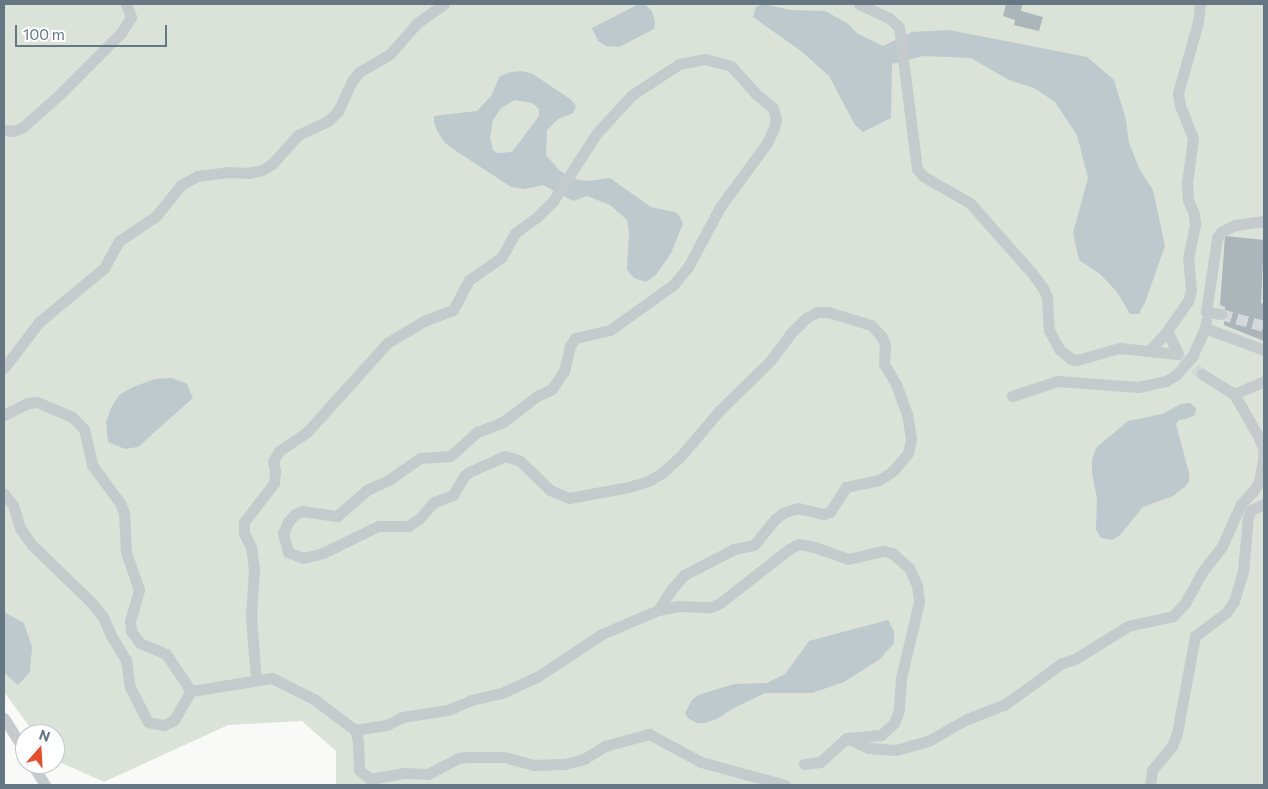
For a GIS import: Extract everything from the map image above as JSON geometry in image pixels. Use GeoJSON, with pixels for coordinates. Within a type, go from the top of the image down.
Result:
{"type":"FeatureCollection","features":[{"type":"Feature","properties":{"kind":"street"},"geometry":{"type":"LineString","coordinates":[[4,130],[14,130],[23,127],[60,94],[121,33],[131,17],[126,4]]}},
{"type":"Feature","properties":{"kind":"street"},"geometry":{"type":"LineString","coordinates":[[4,368],[39,322],[104,268],[119,241],[156,216],[182,185],[197,176],[255,171],[272,164],[298,135],[328,121],[338,111],[352,80],[359,72],[390,54],[417,23],[444,4]]}},
{"type":"Feature","properties":{"kind":"street"},"geometry":{"type":"LineString","coordinates":[[859,4],[889,18],[899,27],[917,169],[923,176],[970,203],[1044,288],[1049,330],[1064,355],[1077,360],[1119,348],[1151,349],[1178,354],[1167,331]]}},
{"type":"Feature","properties":{"kind":"street"},"geometry":{"type":"LineString","coordinates":[[1151,349],[1167,331],[1188,301],[1191,290],[1188,258],[1195,224],[1194,214],[1188,200],[1187,183],[1193,138],[1180,105],[1178,92],[1198,22],[1200,4]]}},
{"type":"Feature","properties":{"kind":"street"},"geometry":{"type":"LineString","coordinates":[[256,680],[251,616],[254,570],[251,547],[244,533],[244,522],[274,483],[275,471],[273,462],[278,451],[306,432],[387,343],[424,320],[453,310],[468,280],[502,257],[515,233],[537,217],[553,201],[596,134],[632,95],[679,64],[705,59],[721,61],[731,66],[755,93],[773,108],[776,119],[767,144],[720,207],[688,268],[673,285],[610,330],[574,338],[564,370],[552,389],[538,396],[503,422],[477,432],[450,456],[420,458],[389,480],[367,490],[337,516],[303,511],[295,514],[288,522],[283,533],[288,552],[303,558],[322,554],[378,526],[408,526],[419,519],[434,502],[453,495],[464,476],[469,472],[505,456],[520,460],[550,490],[569,498],[629,487],[650,480],[662,474],[680,457],[719,411],[770,361],[790,334],[806,318],[817,312],[828,312],[871,325],[882,337],[885,345],[884,364],[896,384],[907,414],[912,439],[908,453],[893,471],[879,480],[846,488],[830,512],[823,514],[798,508],[783,513],[775,519],[754,545],[734,549],[684,575],[658,610]]}},
{"type":"Feature","properties":{"kind":"street"},"geometry":{"type":"LineString","coordinates":[[1012,396],[1058,381],[1138,387],[1166,381],[1177,374],[1192,357],[1206,328],[1206,312],[1217,238],[1221,232],[1235,225],[1264,221]]}},
{"type":"Feature","properties":{"kind":"street"},"geometry":{"type":"LineString","coordinates":[[1206,312],[1220,314]]}},
{"type":"Feature","properties":{"kind":"street"},"geometry":{"type":"LineString","coordinates":[[1206,328],[1264,350]]}},
{"type":"Feature","properties":{"kind":"street"},"geometry":{"type":"LineString","coordinates":[[847,738],[868,748],[896,750],[930,740],[967,719],[1004,705],[1062,663],[1075,659],[1128,626],[1172,616],[1186,603],[1202,572],[1222,546],[1241,504],[1254,490],[1259,481],[1264,450],[1234,394],[1202,374]]}},
{"type":"Feature","properties":{"kind":"street"},"geometry":{"type":"LineString","coordinates":[[1234,394],[1264,381]]}},
{"type":"Feature","properties":{"kind":"street"},"geometry":{"type":"LineString","coordinates":[[4,416],[28,403],[37,402],[72,417],[84,429],[92,465],[124,513],[126,552],[139,590],[130,621],[131,631],[140,643],[166,654],[191,691]]}},
{"type":"Feature","properties":{"kind":"street"},"geometry":{"type":"LineString","coordinates":[[4,494],[13,505],[20,528],[32,545],[85,596],[103,617],[126,660],[130,688],[145,719],[159,725],[174,720],[191,691]]}},
{"type":"Feature","properties":{"kind":"street"},"geometry":{"type":"LineString","coordinates":[[1150,785],[1152,770],[1172,746],[1177,733],[1195,636],[1199,631],[1222,616],[1234,601],[1243,571],[1248,516],[1251,510],[1264,504]]}},
{"type":"Feature","properties":{"kind":"street"},"geometry":{"type":"LineString","coordinates":[[355,730],[387,725],[402,717],[448,710],[471,700],[502,693],[537,677],[602,634],[658,610],[678,606],[711,607],[720,603],[789,549],[799,544],[848,559],[884,551],[897,556],[909,568],[917,585],[920,602],[901,678],[899,710],[891,728],[881,735],[847,738],[820,762],[804,764]]}},
{"type":"Feature","properties":{"kind":"street"},"geometry":{"type":"LineString","coordinates":[[191,691],[256,680],[277,679],[314,699],[355,730],[358,741],[358,770],[370,779],[403,773],[428,774],[458,758],[466,757],[504,757],[533,765],[565,764],[584,759],[605,746],[649,734],[701,762],[785,785]]}},
{"type":"Feature","properties":{"kind":"street"},"geometry":{"type":"LineString","coordinates":[[4,718],[15,736]]}},
{"type":"Feature","properties":{"kind":"street"},"geometry":{"type":"LineString","coordinates":[[38,774],[45,785]]}},
{"type":"Feature","properties":{"kind":"shaded area"},"geometry":{"type":"Polygon","coordinates":[[[4,4],[1264,4],[1264,785],[336,785],[336,751],[302,721],[228,725],[104,782],[65,764],[65,724],[28,724],[4,692],[4,4]]]}},
{"type":"Feature","properties":{"kind":"shaded area"},"geometry":{"type":"Polygon","coordinates":[[[639,4],[645,4],[652,11],[655,22],[654,29],[619,47],[606,46],[598,41],[592,28],[639,4]]]}},
{"type":"Feature","properties":{"kind":"shaded area"},"geometry":{"type":"Polygon","coordinates":[[[763,4],[791,10],[825,11],[847,23],[858,34],[883,46],[912,32],[949,30],[1087,57],[1114,80],[1126,120],[1129,143],[1140,170],[1153,190],[1165,246],[1146,300],[1139,314],[1130,314],[1117,292],[1100,274],[1079,260],[1073,233],[1088,178],[1077,135],[1055,102],[1034,88],[1009,80],[971,58],[923,56],[892,64],[891,118],[863,132],[855,125],[829,76],[801,51],[753,17],[756,7],[763,4]]]}},
{"type":"Feature","properties":{"kind":"shaded area"},"geometry":{"type":"Polygon","coordinates":[[[521,71],[533,74],[570,99],[576,106],[573,113],[558,119],[547,130],[546,155],[560,171],[575,179],[587,181],[610,178],[651,207],[675,212],[679,215],[683,224],[671,253],[656,275],[646,282],[634,278],[627,270],[629,232],[627,220],[610,205],[587,196],[573,201],[543,185],[525,189],[511,187],[445,143],[439,134],[434,123],[434,116],[477,111],[491,96],[500,76],[521,71]],[[515,100],[501,108],[493,120],[490,138],[493,150],[497,153],[512,152],[539,116],[539,109],[532,103],[515,100]]]}},
{"type":"Feature","properties":{"kind":"shaded area"},"geometry":{"type":"Polygon","coordinates":[[[172,378],[187,384],[193,398],[138,447],[125,449],[108,442],[106,423],[111,408],[119,395],[133,387],[155,379],[172,378]]]}},
{"type":"Feature","properties":{"kind":"shaded area"},"geometry":{"type":"Polygon","coordinates":[[[1190,403],[1196,408],[1195,415],[1179,420],[1176,424],[1189,473],[1189,481],[1186,486],[1173,496],[1143,507],[1120,535],[1112,540],[1101,538],[1096,530],[1097,499],[1092,473],[1092,460],[1096,448],[1128,421],[1162,414],[1181,404],[1190,403]]]}},
{"type":"Feature","properties":{"kind":"shaded area"},"geometry":{"type":"Polygon","coordinates":[[[4,612],[24,623],[32,647],[30,672],[18,685],[4,673],[4,612]]]}},
{"type":"Feature","properties":{"kind":"shaded area"},"geometry":{"type":"Polygon","coordinates":[[[888,620],[894,631],[894,643],[880,659],[844,682],[812,693],[765,693],[732,709],[717,719],[705,723],[697,723],[689,719],[685,713],[692,700],[698,695],[734,684],[767,683],[785,674],[809,641],[888,620]]]}},
{"type":"Feature","properties":{"kind":"building"},"geometry":{"type":"Polygon","coordinates":[[[1006,4],[1022,5],[1021,11],[1043,17],[1039,31],[1014,25],[1015,20],[1003,16],[1006,4]]]}},
{"type":"Feature","properties":{"kind":"building"},"geometry":{"type":"Polygon","coordinates":[[[1225,236],[1264,240],[1261,303],[1264,304],[1264,341],[1224,325],[1225,307],[1220,305],[1225,236]]]}},
{"type":"Feature","properties":{"kind":"tunnel"},"geometry":{"type":"LineString","coordinates":[[1221,314],[1264,326]]}},
{"type":"Feature","properties":{"kind":"tunnel"},"geometry":{"type":"LineString","coordinates":[[1182,357],[1202,374]]}}]}
